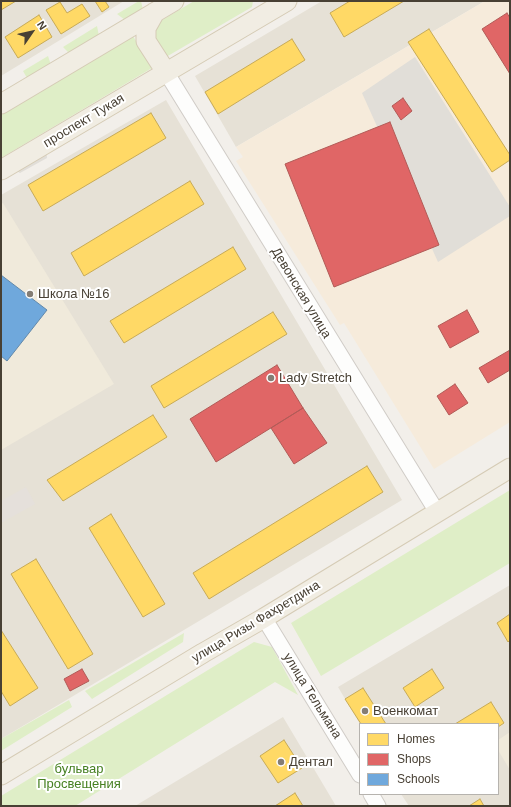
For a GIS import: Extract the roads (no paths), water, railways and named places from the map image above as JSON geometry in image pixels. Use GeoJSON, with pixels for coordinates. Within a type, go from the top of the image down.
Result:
{"type":"FeatureCollection","features":[{"type":"Feature","properties":{"kind":"main road"},"geometry":{"type":"LineString","coordinates":[[1,104],[174,1]]}},
{"type":"Feature","properties":{"kind":"main road","name":"проспект Тукая"},"geometry":{"type":"LineString","coordinates":[[1,170],[166,72],[261,9],[287,1]]}},
{"type":"Feature","properties":{"kind":"main road"},"geometry":{"type":"LineString","coordinates":[[155,12],[146,28],[146,41],[166,72]]}},
{"type":"Feature","properties":{"kind":"main road","name":"улица Ризы Фахретдина"},"geometry":{"type":"LineString","coordinates":[[1,775],[203,653],[264,618],[510,468]]}},
{"type":"Feature","properties":{"kind":"street","name":"Девонская улица"},"geometry":{"type":"LineString","coordinates":[[166,72],[437,512]]}},
{"type":"Feature","properties":{"kind":"street","name":"улица Тельмана"},"geometry":{"type":"LineString","coordinates":[[264,618],[359,773]]}},
{"type":"Feature","properties":{"kind":"street"},"geometry":{"type":"LineString","coordinates":[[372,795],[378,806]]}},
{"type":"Feature","properties":{"kind":"place","name":"Школа №16"},"geometry":{"type":"Point","coordinates":[30,294]}},
{"type":"Feature","properties":{"kind":"place","name":"Lady Stretch"},"geometry":{"type":"Point","coordinates":[271,378]}},
{"type":"Feature","properties":{"kind":"place","name":"Военкомат"},"geometry":{"type":"Point","coordinates":[365,711]}},
{"type":"Feature","properties":{"kind":"place","name":"Дентал"},"geometry":{"type":"Point","coordinates":[281,762]}},
{"type":"Feature","properties":{"kind":"park label","name":"бульвар Просвещения"},"geometry":{"type":"Point","coordinates":[79,776]}}]}
